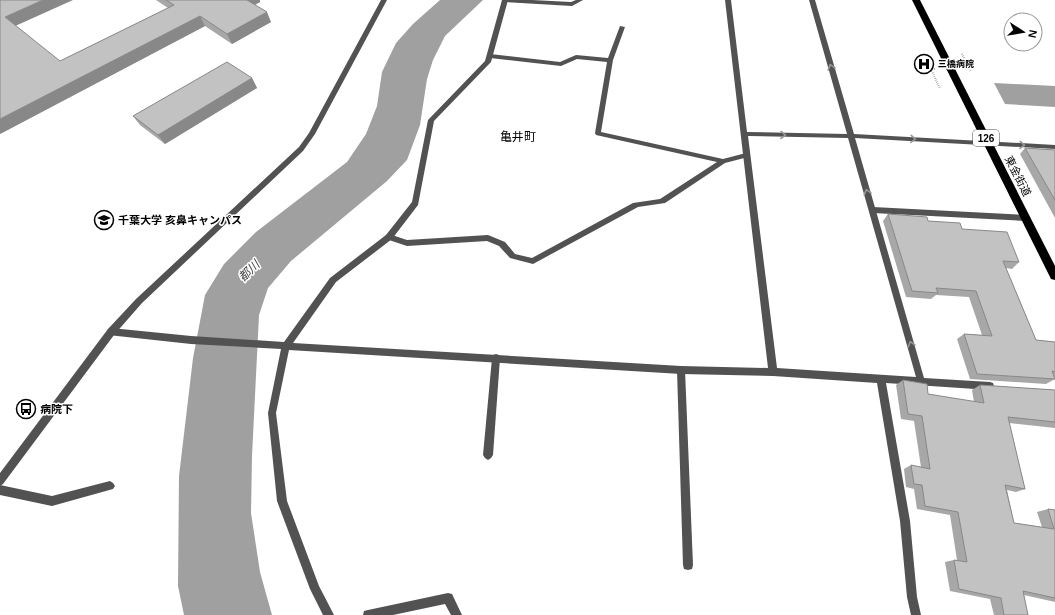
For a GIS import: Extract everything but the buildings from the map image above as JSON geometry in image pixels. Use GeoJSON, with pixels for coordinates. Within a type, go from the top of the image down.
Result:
{"type":"FeatureCollection","features":[{"type":"Feature","properties":{"kind":"highway","name":"東金街道"},"geometry":{"type":"LineString","coordinates":[[916,0],[1055,276]]}},
{"type":"Feature","properties":{"kind":"street"},"geometry":{"type":"LineString","coordinates":[[0,481],[111,332],[139,301],[301,149],[312,134],[384,0]]}},
{"type":"Feature","properties":{"kind":"street"},"geometry":{"type":"LineString","coordinates":[[329,615],[315,589],[282,501],[272,413],[286,346],[333,280],[389,237],[415,204],[431,120],[488,62],[505,0],[572,4],[580,0]]}},
{"type":"Feature","properties":{"kind":"street"},"geometry":{"type":"LineString","coordinates":[[728,0],[773,372]]}},
{"type":"Feature","properties":{"kind":"street"},"geometry":{"type":"LineString","coordinates":[[812,0],[921,381]]}},
{"type":"Feature","properties":{"kind":"street"},"geometry":{"type":"LineString","coordinates":[[622,28],[610,60],[598,133],[723,161]]}},
{"type":"Feature","properties":{"kind":"street"},"geometry":{"type":"LineString","coordinates":[[490,56],[561,64],[576,57],[610,60]]}},
{"type":"Feature","properties":{"kind":"street"},"geometry":{"type":"LineString","coordinates":[[744,134],[851,136],[1055,147]]}},
{"type":"Feature","properties":{"kind":"street"},"geometry":{"type":"LineString","coordinates":[[389,237],[407,243],[488,238],[502,244],[513,256],[533,261],[636,205],[662,202],[723,161],[746,155]]}},
{"type":"Feature","properties":{"kind":"street"},"geometry":{"type":"LineString","coordinates":[[872,210],[1026,218]]}},
{"type":"Feature","properties":{"kind":"street"},"geometry":{"type":"LineString","coordinates":[[111,332],[191,340],[268,345],[681,370],[773,372],[1000,386]]}},
{"type":"Feature","properties":{"kind":"street"},"geometry":{"type":"LineString","coordinates":[[488,455],[496,358]]}},
{"type":"Feature","properties":{"kind":"street"},"geometry":{"type":"LineString","coordinates":[[681,370],[688,565]]}},
{"type":"Feature","properties":{"kind":"street"},"geometry":{"type":"LineString","coordinates":[[881,378],[905,521],[912,597],[916,615]]}},
{"type":"Feature","properties":{"kind":"street"},"geometry":{"type":"LineString","coordinates":[[0,490],[52,501],[110,486]]}},
{"type":"Feature","properties":{"kind":"street"},"geometry":{"type":"LineString","coordinates":[[368,615],[448,598],[457,615]]}},
{"type":"Feature","properties":{"kind":"path"},"geometry":{"type":"LineString","coordinates":[[961,52],[971,71]]}},
{"type":"Feature","properties":{"kind":"path"},"geometry":{"type":"LineString","coordinates":[[931,69],[940,89]]}},
{"type":"Feature","properties":{"kind":"water","name":"都川"},"geometry":{"type":"Polygon","coordinates":[[[440,0],[483,0],[445,36],[433,60],[427,79],[420,125],[407,160],[387,181],[291,261],[268,288],[259,315],[252,456],[251,513],[260,572],[272,615],[184,615],[178,586],[179,476],[193,358],[205,295],[224,264],[256,232],[347,162],[366,134],[377,106],[382,72],[396,43],[413,24],[440,0]]]}},
{"type":"Feature","properties":{"kind":"water"},"geometry":{"type":"Polygon","coordinates":[[[994,83],[1055,86],[1055,107],[1005,104],[994,83]]]}},
{"type":"Feature","properties":{"kind":"place","name":"三橋病院"},"geometry":{"type":"Point","coordinates":[924,64]}},
{"type":"Feature","properties":{"kind":"place","name":"千葉大学 亥鼻キャンパス"},"geometry":{"type":"Point","coordinates":[104,220]}},
{"type":"Feature","properties":{"kind":"place","name":"病院下"},"geometry":{"type":"Point","coordinates":[26,409]}},
{"type":"Feature","properties":{"kind":"district","name":"亀井町"},"geometry":{"type":"Point","coordinates":[518,137]}}]}
